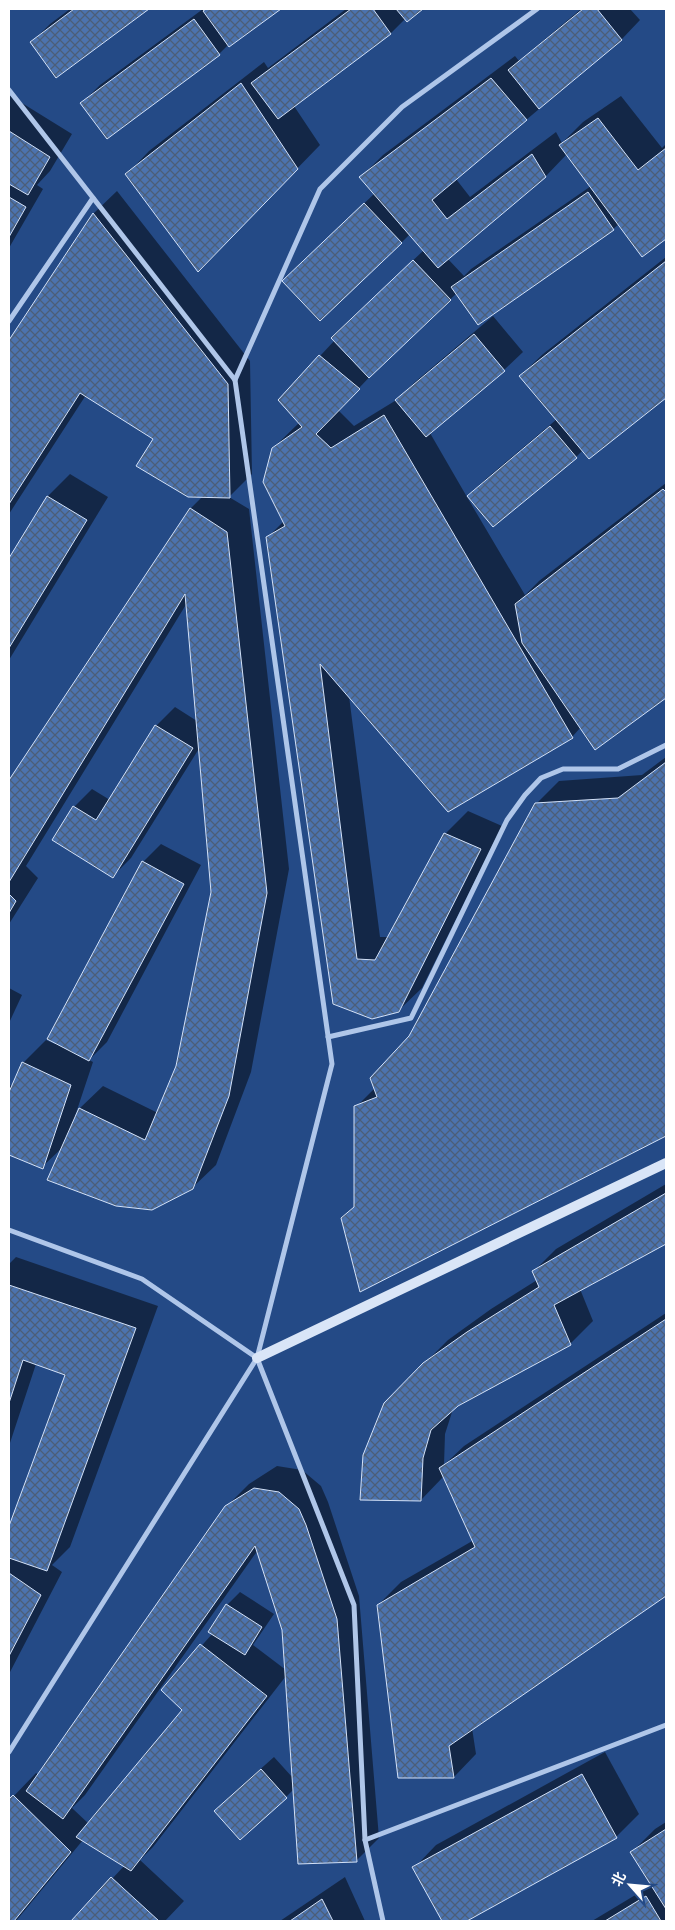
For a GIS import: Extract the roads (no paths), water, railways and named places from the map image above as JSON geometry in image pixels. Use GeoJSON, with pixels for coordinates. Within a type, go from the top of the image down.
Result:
{"type":"FeatureCollection","features":[{"type":"Feature","properties":{"kind":"street"},"geometry":{"type":"LineString","coordinates":[[234,380],[320,189],[402,107],[537,9]]}},
{"type":"Feature","properties":{"kind":"street"},"geometry":{"type":"LineString","coordinates":[[9,90],[234,380],[332,1064],[257,1358],[9,1752]]}},
{"type":"Feature","properties":{"kind":"street"},"geometry":{"type":"LineString","coordinates":[[9,321],[92,198]]}},
{"type":"Feature","properties":{"kind":"street"},"geometry":{"type":"LineString","coordinates":[[328,1036],[411,1018],[507,820],[525,794],[541,778],[563,769],[618,769],[666,745]]}},
{"type":"Feature","properties":{"kind":"street"},"geometry":{"type":"LineString","coordinates":[[257,1358],[666,1164]]}},
{"type":"Feature","properties":{"kind":"street"},"geometry":{"type":"LineString","coordinates":[[9,1230],[142,1279],[257,1358],[354,1605],[365,1840],[383,1921]]}},
{"type":"Feature","properties":{"kind":"street"},"geometry":{"type":"LineString","coordinates":[[365,1840],[666,1725]]}}]}
